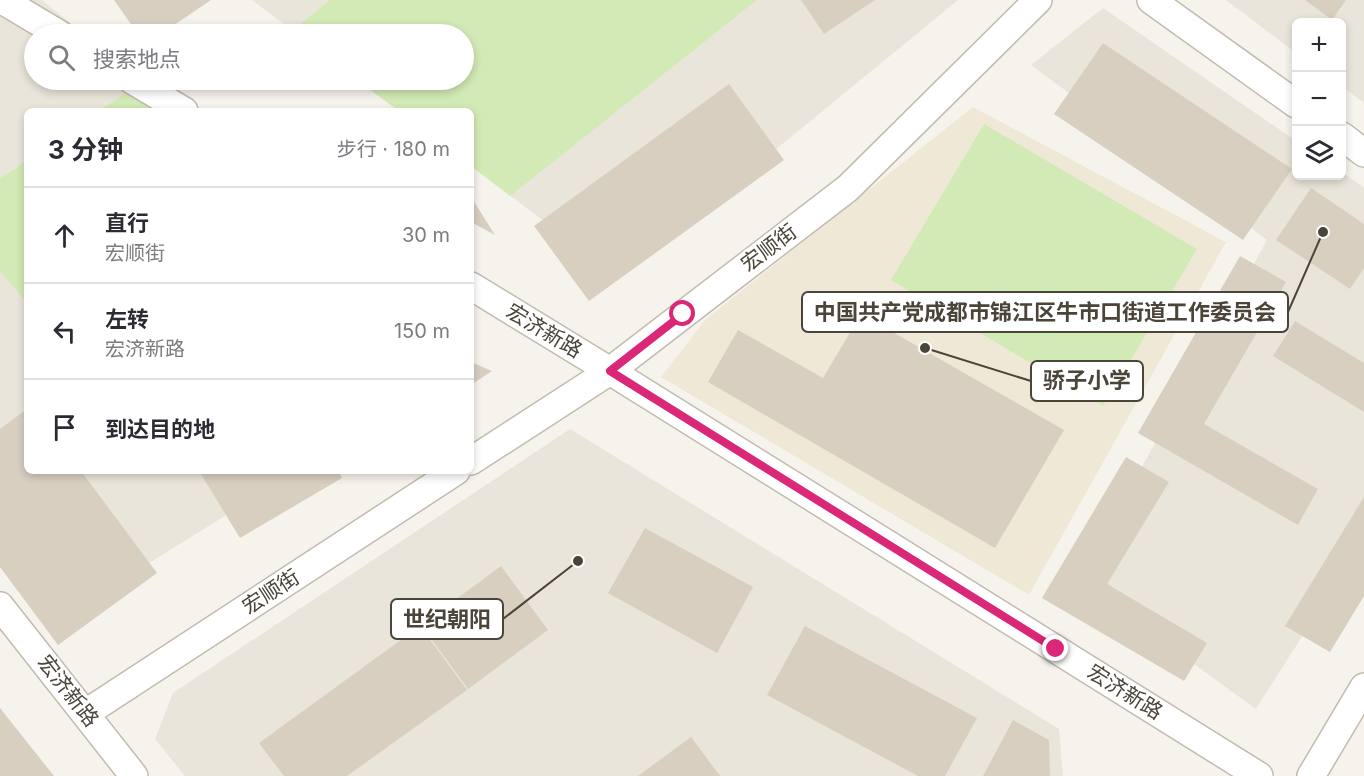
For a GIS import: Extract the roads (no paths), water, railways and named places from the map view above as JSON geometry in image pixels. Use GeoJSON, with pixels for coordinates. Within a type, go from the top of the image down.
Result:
{"type":"FeatureCollection","features":[{"type":"Feature","properties":{"kind":"street"},"geometry":{"type":"LineString","coordinates":[[2,0],[42,24]]}},
{"type":"Feature","properties":{"kind":"street","name":"宏顺街"},"geometry":{"type":"LineString","coordinates":[[474,459],[610,371],[848,188],[1038,0]]}},
{"type":"Feature","properties":{"kind":"street"},"geometry":{"type":"LineString","coordinates":[[1151,0],[1292,101]]}},
{"type":"Feature","properties":{"kind":"street"},"geometry":{"type":"LineString","coordinates":[[149,90],[179,108]]}},
{"type":"Feature","properties":{"kind":"street"},"geometry":{"type":"LineString","coordinates":[[1346,140],[1364,153]]}},
{"type":"Feature","properties":{"kind":"street","name":"宏济新路"},"geometry":{"type":"LineString","coordinates":[[474,288],[1259,776]]}},
{"type":"Feature","properties":{"kind":"street","name":"宏顺街"},"geometry":{"type":"LineString","coordinates":[[86,713],[451,474]]}},
{"type":"Feature","properties":{"kind":"street","name":"宏济新路"},"geometry":{"type":"LineString","coordinates":[[0,606],[134,776]]}},
{"type":"Feature","properties":{"kind":"street"},"geometry":{"type":"LineString","coordinates":[[1311,776],[1364,687]]}},
{"type":"Feature","properties":{"kind":"place","name":"中国共产党成都市锦江区牛市口街道工作委员会"},"geometry":{"type":"Point","coordinates":[1323,232]}},
{"type":"Feature","properties":{"kind":"place","name":"骄子小学"},"geometry":{"type":"Point","coordinates":[925,348]}},
{"type":"Feature","properties":{"kind":"place","name":"世纪朝阳"},"geometry":{"type":"Point","coordinates":[578,561]}}]}
